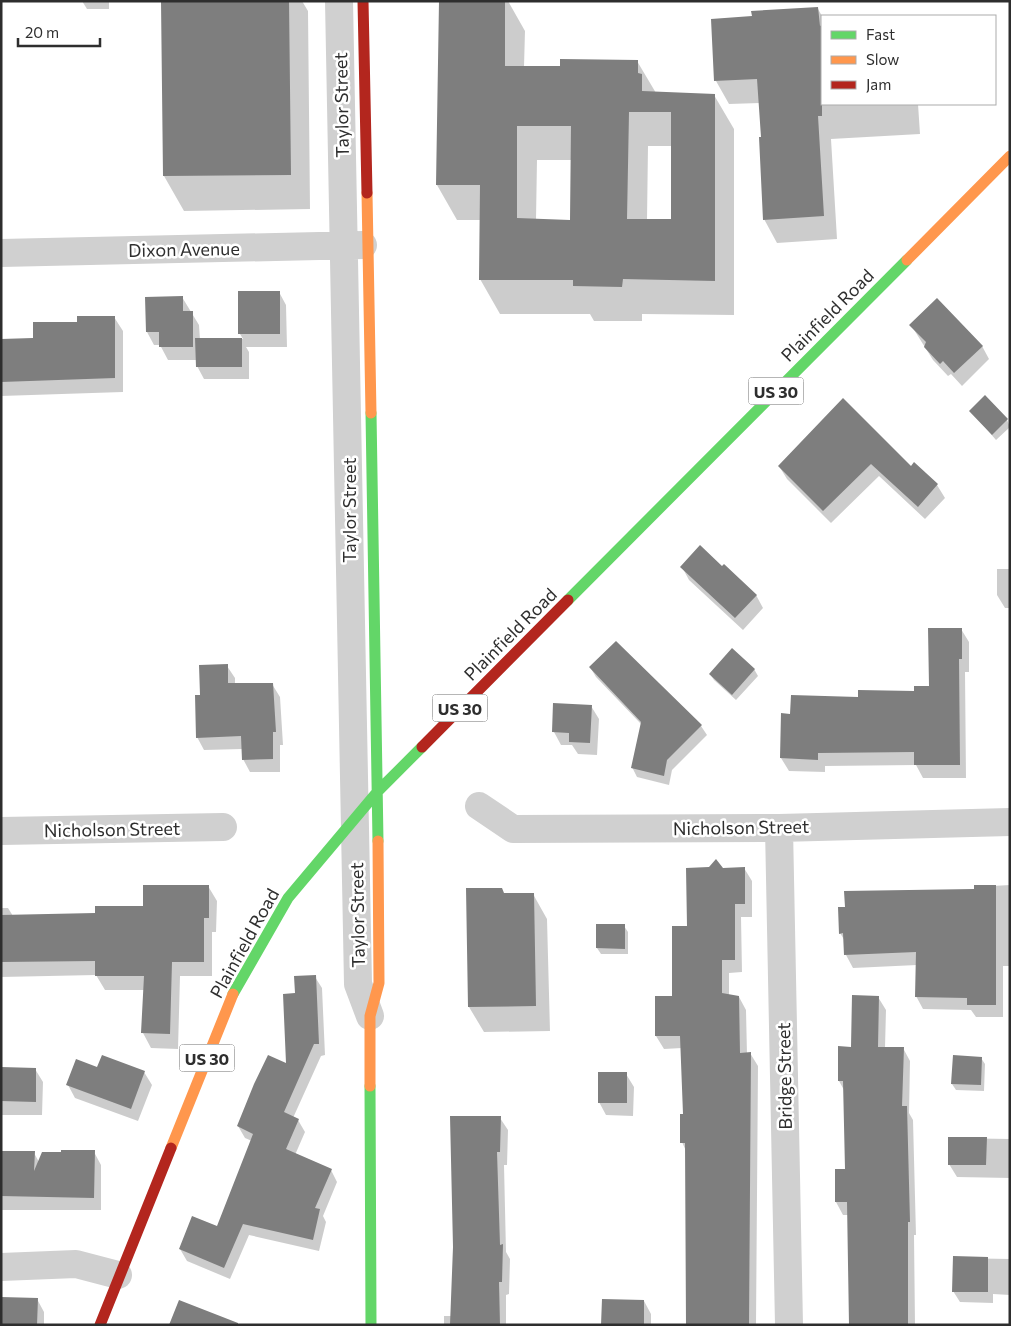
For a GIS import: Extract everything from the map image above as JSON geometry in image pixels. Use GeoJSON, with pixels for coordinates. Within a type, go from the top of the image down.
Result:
{"type":"FeatureCollection","features":[{"type":"Feature","properties":{"kind":"main road","name":"Taylor Street"},"geometry":{"type":"LineString","coordinates":[[363,1],[355,245],[378,791],[379,983],[370,1016],[371,1325]]}},
{"type":"Feature","properties":{"kind":"main road","name":"Plainfield Road"},"geometry":{"type":"LineString","coordinates":[[100,1325],[118,1276],[236,986],[288,898],[378,791],[1010,156]]}},
{"type":"Feature","properties":{"kind":"street","name":"Taylor Street"},"geometry":{"type":"LineString","coordinates":[[339,1],[355,245],[349,571],[356,815],[358,984],[370,1016]]}},
{"type":"Feature","properties":{"kind":"street","name":"Dixon Avenue"},"geometry":{"type":"LineString","coordinates":[[1,253],[355,245]]}},
{"type":"Feature","properties":{"kind":"street","name":"Nicholson Street"},"geometry":{"type":"LineString","coordinates":[[479,806],[512,829],[779,828],[1010,822]]}},
{"type":"Feature","properties":{"kind":"street","name":"Nicholson Street"},"geometry":{"type":"LineString","coordinates":[[1,831],[223,827]]}},
{"type":"Feature","properties":{"kind":"street","name":"Bridge Street"},"geometry":{"type":"LineString","coordinates":[[779,828],[789,1325]]}},
{"type":"Feature","properties":{"kind":"street"},"geometry":{"type":"LineString","coordinates":[[1,1267],[76,1264],[118,1276]]}},
{"type":"Feature","properties":{"kind":"building"},"geometry":{"type":"Polygon","coordinates":[[[161,1],[289,1],[291,175],[163,176],[161,1]]]}},
{"type":"Feature","properties":{"kind":"building"},"geometry":{"type":"Polygon","coordinates":[[[439,1],[505,1],[505,66],[560,66],[560,59],[638,60],[638,73],[642,74],[642,91],[715,94],[715,281],[623,279],[622,287],[573,286],[573,280],[479,280],[480,185],[436,185],[439,1]],[[629,112],[627,219],[671,219],[671,112],[629,112]],[[517,126],[517,218],[570,220],[571,126],[517,126]]]}},
{"type":"Feature","properties":{"kind":"building"},"geometry":{"type":"Polygon","coordinates":[[[818,7],[821,26],[822,116],[818,116],[824,216],[763,220],[759,137],[761,137],[757,79],[714,81],[711,19],[752,16],[751,11],[818,7]]]}},
{"type":"Feature","properties":{"kind":"building"},"geometry":{"type":"Polygon","coordinates":[[[238,291],[280,291],[280,334],[238,334],[238,291]]]}},
{"type":"Feature","properties":{"kind":"building"},"geometry":{"type":"Polygon","coordinates":[[[183,296],[183,311],[193,311],[193,347],[159,347],[159,332],[146,332],[145,297],[183,296]]]}},
{"type":"Feature","properties":{"kind":"building"},"geometry":{"type":"Polygon","coordinates":[[[937,298],[983,346],[954,373],[943,361],[940,364],[924,347],[926,342],[909,325],[937,298]]]}},
{"type":"Feature","properties":{"kind":"building"},"geometry":{"type":"Polygon","coordinates":[[[77,316],[115,316],[115,378],[1,382],[1,339],[33,338],[33,322],[77,322],[77,316]]]}},
{"type":"Feature","properties":{"kind":"building"},"geometry":{"type":"Polygon","coordinates":[[[195,338],[242,338],[242,367],[196,367],[195,338]]]}},
{"type":"Feature","properties":{"kind":"building"},"geometry":{"type":"Polygon","coordinates":[[[985,395],[1008,419],[992,435],[969,411],[985,395]]]}},
{"type":"Feature","properties":{"kind":"building"},"geometry":{"type":"Polygon","coordinates":[[[843,398],[911,466],[914,462],[938,484],[918,507],[871,464],[823,511],[778,466],[843,398]]]}},
{"type":"Feature","properties":{"kind":"building"},"geometry":{"type":"Polygon","coordinates":[[[700,545],[722,566],[724,564],[757,595],[735,618],[680,567],[700,545]]]}},
{"type":"Feature","properties":{"kind":"building"},"geometry":{"type":"Polygon","coordinates":[[[928,628],[962,628],[962,659],[959,659],[960,765],[914,765],[914,752],[818,753],[818,760],[780,758],[781,713],[790,714],[791,695],[858,697],[858,690],[914,691],[914,686],[929,686],[928,628]]]}},
{"type":"Feature","properties":{"kind":"building"},"geometry":{"type":"Polygon","coordinates":[[[616,641],[702,725],[667,760],[664,776],[631,768],[641,722],[589,667],[616,641]]]}},
{"type":"Feature","properties":{"kind":"building"},"geometry":{"type":"Polygon","coordinates":[[[732,648],[755,669],[732,695],[709,674],[732,648]]]}},
{"type":"Feature","properties":{"kind":"building"},"geometry":{"type":"Polygon","coordinates":[[[228,664],[228,683],[273,683],[276,732],[273,732],[273,759],[242,760],[241,736],[196,738],[195,695],[200,695],[199,665],[228,664]]]}},
{"type":"Feature","properties":{"kind":"building"},"geometry":{"type":"Polygon","coordinates":[[[553,703],[592,705],[590,743],[569,742],[569,733],[552,732],[553,703]]]}},
{"type":"Feature","properties":{"kind":"building"},"geometry":{"type":"Polygon","coordinates":[[[716,859],[723,868],[745,867],[745,904],[735,904],[735,960],[722,960],[722,993],[739,996],[740,1053],[751,1052],[749,1325],[686,1325],[685,1143],[680,1143],[680,1114],[683,1114],[680,1036],[655,1036],[655,996],[672,996],[672,926],[687,926],[686,868],[709,867],[716,859]]]}},
{"type":"Feature","properties":{"kind":"building"},"geometry":{"type":"Polygon","coordinates":[[[143,885],[209,885],[209,918],[204,918],[204,962],[172,962],[170,1034],[141,1033],[144,976],[95,976],[95,961],[1,962],[1,915],[95,913],[95,906],[143,906],[143,885]]]}},
{"type":"Feature","properties":{"kind":"building"},"geometry":{"type":"Polygon","coordinates":[[[974,885],[996,885],[996,1005],[967,1005],[967,998],[915,997],[916,952],[844,955],[843,933],[839,934],[838,907],[845,907],[844,891],[974,889],[974,885]]]}},
{"type":"Feature","properties":{"kind":"building"},"geometry":{"type":"Polygon","coordinates":[[[466,888],[502,888],[504,893],[534,893],[536,1006],[468,1007],[466,888]]]}},
{"type":"Feature","properties":{"kind":"building"},"geometry":{"type":"Polygon","coordinates":[[[596,924],[625,924],[625,949],[596,948],[596,924]]]}},
{"type":"Feature","properties":{"kind":"building"},"geometry":{"type":"Polygon","coordinates":[[[316,975],[319,1044],[314,1044],[284,1112],[299,1119],[286,1149],[332,1169],[315,1208],[320,1209],[313,1240],[243,1224],[224,1268],[179,1249],[192,1216],[217,1226],[253,1134],[237,1126],[254,1084],[268,1055],[286,1063],[283,994],[295,993],[294,976],[316,975]]]}},
{"type":"Feature","properties":{"kind":"building"},"geometry":{"type":"Polygon","coordinates":[[[852,995],[879,996],[878,1047],[904,1047],[902,1106],[907,1106],[910,1222],[908,1222],[908,1325],[849,1325],[847,1202],[835,1202],[835,1169],[845,1169],[843,1081],[838,1081],[838,1046],[851,1047],[852,995]]]}},
{"type":"Feature","properties":{"kind":"building"},"geometry":{"type":"Polygon","coordinates":[[[102,1055],[145,1071],[131,1109],[66,1085],[76,1059],[97,1067],[102,1055]]]}},
{"type":"Feature","properties":{"kind":"building"},"geometry":{"type":"Polygon","coordinates":[[[953,1055],[982,1057],[981,1085],[951,1084],[953,1055]]]}},
{"type":"Feature","properties":{"kind":"building"},"geometry":{"type":"Polygon","coordinates":[[[1,1067],[36,1068],[36,1102],[1,1101],[1,1067]]]}},
{"type":"Feature","properties":{"kind":"building"},"geometry":{"type":"Polygon","coordinates":[[[598,1072],[627,1072],[627,1103],[598,1103],[598,1072]]]}},
{"type":"Feature","properties":{"kind":"building"},"geometry":{"type":"Polygon","coordinates":[[[450,1116],[501,1116],[500,1152],[497,1152],[500,1245],[503,1244],[502,1282],[499,1282],[500,1325],[450,1325],[453,1247],[450,1116]]]}},
{"type":"Feature","properties":{"kind":"building"},"geometry":{"type":"Polygon","coordinates":[[[948,1137],[987,1137],[986,1165],[948,1165],[948,1137]]]}},
{"type":"Feature","properties":{"kind":"building"},"geometry":{"type":"Polygon","coordinates":[[[61,1150],[95,1150],[94,1198],[1,1196],[1,1151],[35,1151],[34,1171],[42,1152],[61,1152],[61,1150]]]}},
{"type":"Feature","properties":{"kind":"building"},"geometry":{"type":"Polygon","coordinates":[[[953,1256],[988,1257],[988,1292],[952,1292],[953,1256]]]}},
{"type":"Feature","properties":{"kind":"building"},"geometry":{"type":"Polygon","coordinates":[[[1,1297],[38,1298],[37,1325],[1,1325],[1,1297]]]}},
{"type":"Feature","properties":{"kind":"building"},"geometry":{"type":"Polygon","coordinates":[[[602,1299],[644,1300],[644,1325],[601,1325],[602,1299]]]}},
{"type":"Feature","properties":{"kind":"building"},"geometry":{"type":"Polygon","coordinates":[[[179,1300],[238,1323],[238,1325],[169,1325],[179,1300]]]}},
{"type":"Feature","properties":{"kind":"traffic: fast"},"geometry":{"type":"LineString","coordinates":[[568,600],[907,260]]}},
{"type":"Feature","properties":{"kind":"traffic: fast"},"geometry":{"type":"LineString","coordinates":[[371,413],[378,841]]}},
{"type":"Feature","properties":{"kind":"traffic: fast"},"geometry":{"type":"LineString","coordinates":[[233,994],[288,898],[378,791],[422,747]]}},
{"type":"Feature","properties":{"kind":"traffic: fast"},"geometry":{"type":"LineString","coordinates":[[370,1086],[371,1325]]}},
{"type":"Feature","properties":{"kind":"traffic: slow"},"geometry":{"type":"LineString","coordinates":[[907,260],[1010,156]]}},
{"type":"Feature","properties":{"kind":"traffic: slow"},"geometry":{"type":"LineString","coordinates":[[367,193],[371,413]]}},
{"type":"Feature","properties":{"kind":"traffic: slow"},"geometry":{"type":"LineString","coordinates":[[370,1086],[370,1016],[379,983],[378,841]]}},
{"type":"Feature","properties":{"kind":"traffic: slow"},"geometry":{"type":"LineString","coordinates":[[171,1148],[233,994]]}},
{"type":"Feature","properties":{"kind":"traffic: jam"},"geometry":{"type":"LineString","coordinates":[[363,1],[367,193]]}},
{"type":"Feature","properties":{"kind":"traffic: jam"},"geometry":{"type":"LineString","coordinates":[[422,747],[568,600]]}},
{"type":"Feature","properties":{"kind":"traffic: jam"},"geometry":{"type":"LineString","coordinates":[[100,1325],[171,1148]]}}]}
